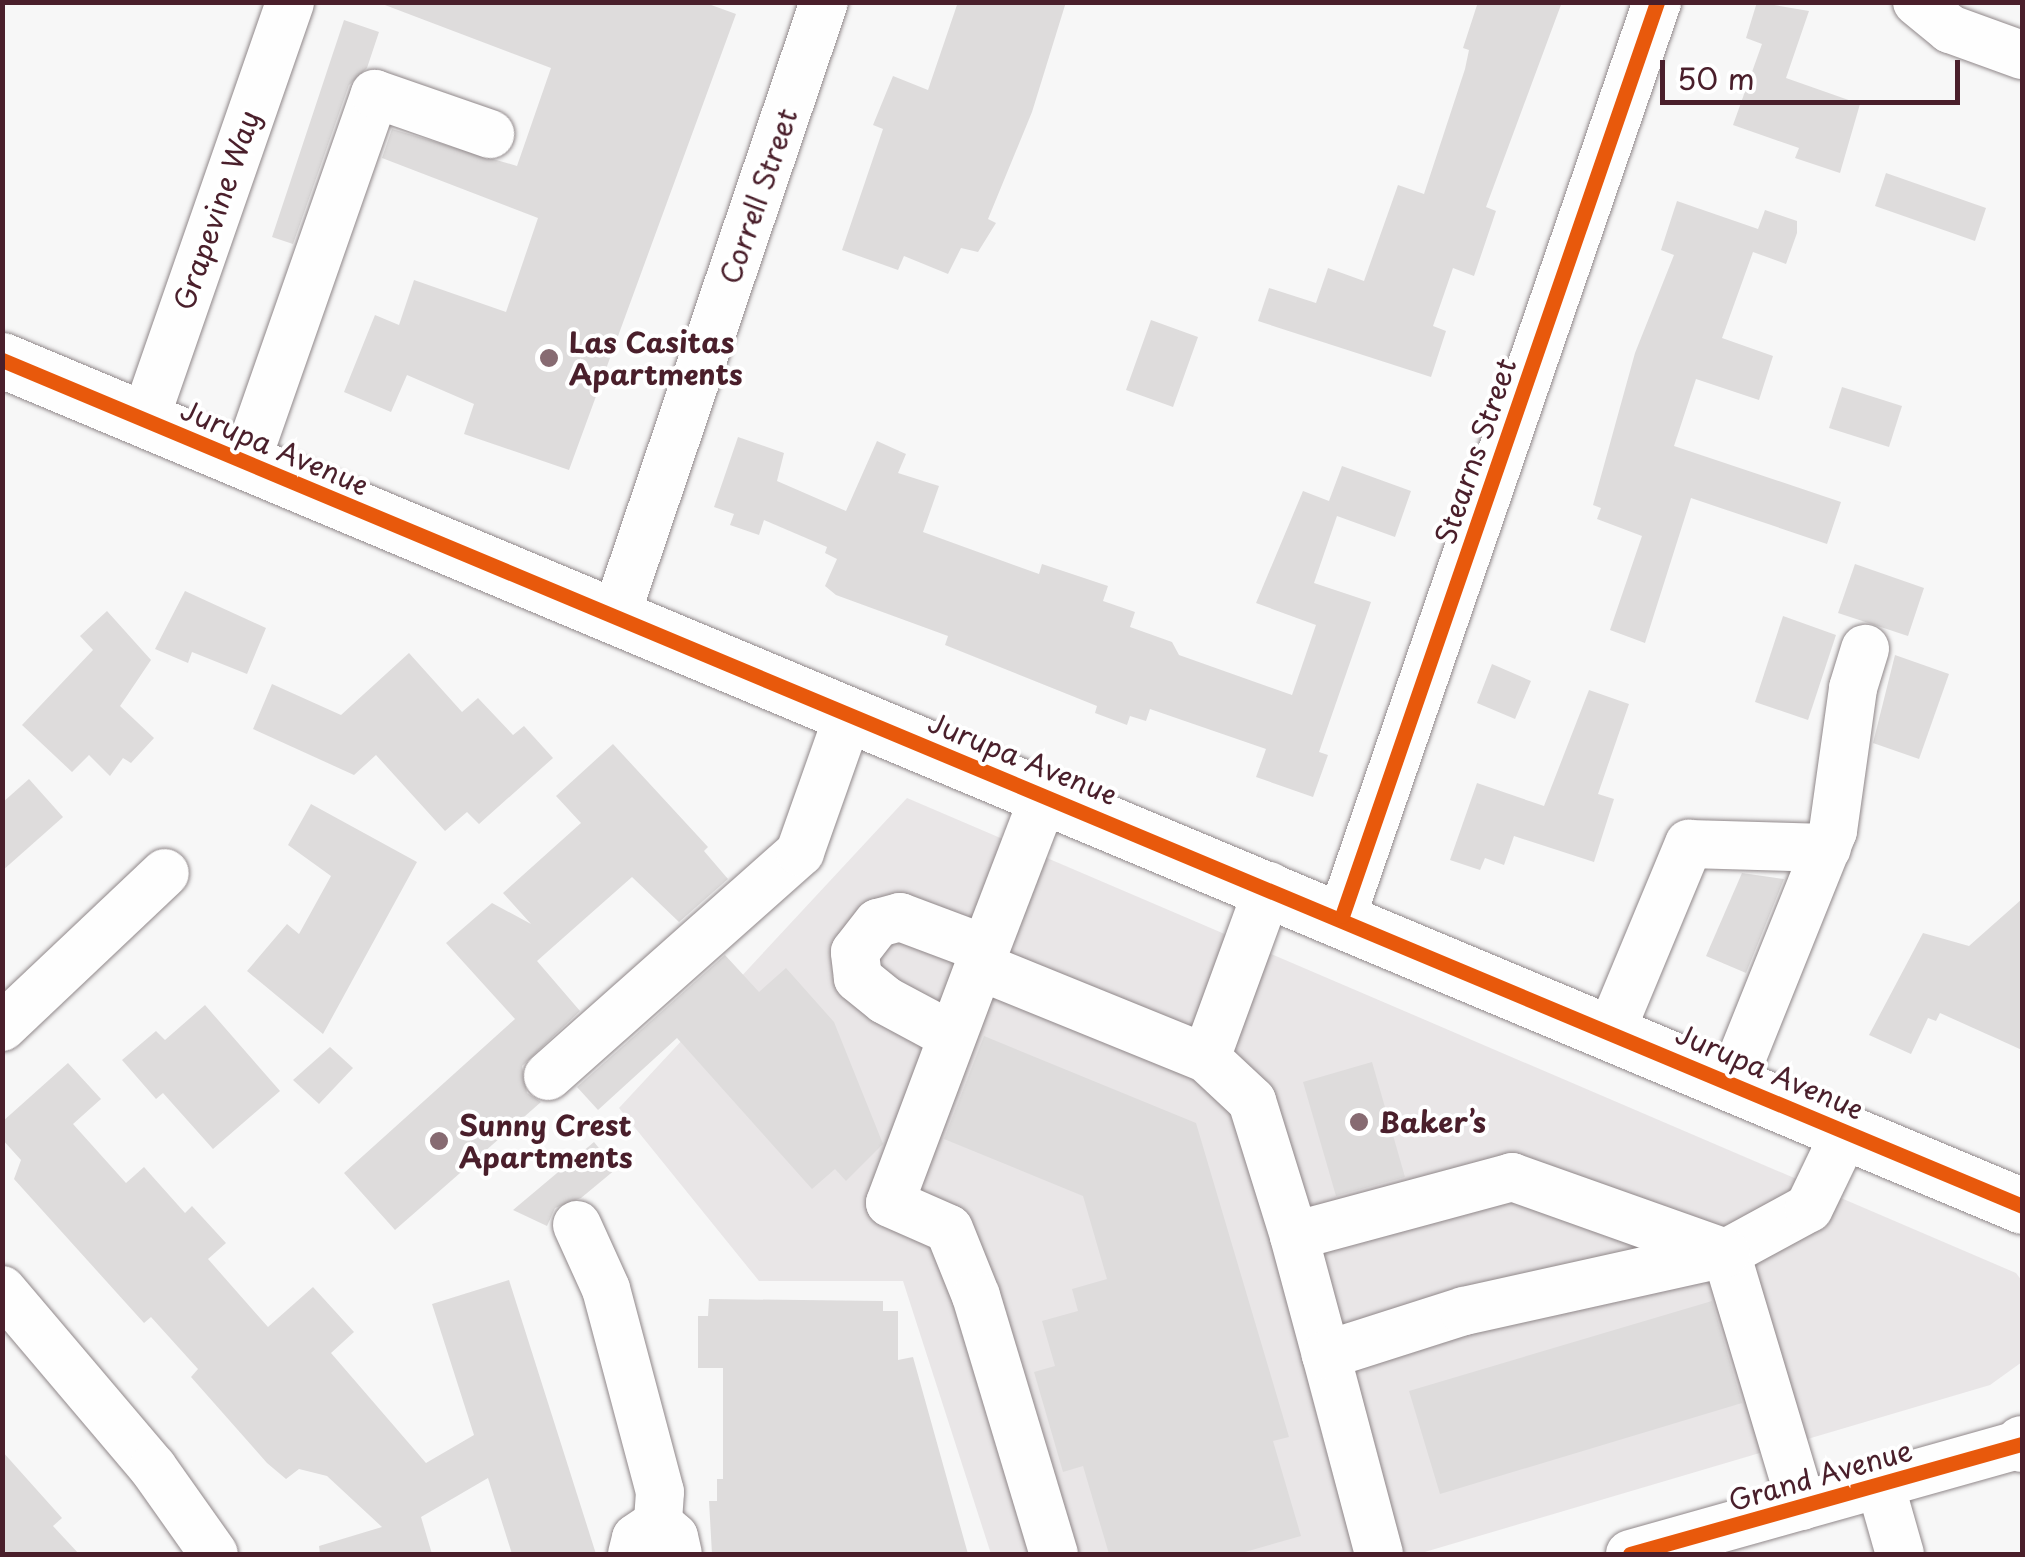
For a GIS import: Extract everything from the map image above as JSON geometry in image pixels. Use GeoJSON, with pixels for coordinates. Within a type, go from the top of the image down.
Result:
{"type":"FeatureCollection","features":[{"type":"Feature","properties":{"kind":"main road","name":"Jurupa Avenue"},"geometry":{"type":"LineString","coordinates":[[2,360],[614,618],[1342,916],[2022,1206]]}},
{"type":"Feature","properties":{"kind":"street","name":"Grapevine Way"},"geometry":{"type":"LineString","coordinates":[[145,419],[290,2]]}},
{"type":"Feature","properties":{"kind":"street","name":"Correll Street"},"geometry":{"type":"LineString","coordinates":[[614,618],[824,2]]}},
{"type":"Feature","properties":{"kind":"street","name":"Stearns Street"},"geometry":{"type":"LineString","coordinates":[[1342,916],[1657,2]]}},
{"type":"Feature","properties":{"kind":"street"},"geometry":{"type":"LineString","coordinates":[[1917,2],[1950,29],[2022,55]]}},
{"type":"Feature","properties":{"kind":"street"},"geometry":{"type":"LineString","coordinates":[[246,462],[375,94],[490,134]]}},
{"type":"Feature","properties":{"kind":"street"},"geometry":{"type":"LineString","coordinates":[[1732,1082],[1827,848],[1865,649]]}},
{"type":"Feature","properties":{"kind":"street"},"geometry":{"type":"LineString","coordinates":[[548,1076],[800,852],[849,714]]}},
{"type":"Feature","properties":{"kind":"street"},"geometry":{"type":"LineString","coordinates":[[1045,794],[890,1202],[949,1229],[976,1296],[1054,1554]]}},
{"type":"Feature","properties":{"kind":"street"},"geometry":{"type":"LineString","coordinates":[[1610,1031],[1690,844],[1827,848]]}},
{"type":"Feature","properties":{"kind":"street"},"geometry":{"type":"LineString","coordinates":[[2,1028],[165,873]]}},
{"type":"Feature","properties":{"kind":"street"},"geometry":{"type":"LineString","coordinates":[[1206,1058],[1268,886]]}},
{"type":"Feature","properties":{"kind":"street"},"geometry":{"type":"LineString","coordinates":[[952,1036],[885,1000],[858,978],[855,952],[878,923],[900,917],[1206,1058],[1252,1102],[1294,1236],[1379,1554]]}},
{"type":"Feature","properties":{"kind":"street"},"geometry":{"type":"LineString","coordinates":[[1326,1355],[1464,1311],[1726,1253],[1809,1208],[1846,1131]]}},
{"type":"Feature","properties":{"kind":"street"},"geometry":{"type":"LineString","coordinates":[[1294,1236],[1512,1177],[1726,1253]]}},
{"type":"Feature","properties":{"kind":"street"},"geometry":{"type":"LineString","coordinates":[[576,1225],[606,1289],[660,1492],[656,1544]]}},
{"type":"Feature","properties":{"kind":"street"},"geometry":{"type":"LineString","coordinates":[[1726,1253],[1802,1506]]}},
{"type":"Feature","properties":{"kind":"street"},"geometry":{"type":"LineString","coordinates":[[2,1290],[153,1468],[214,1554]]}},
{"type":"Feature","properties":{"kind":"street","name":"Grand Avenue"},"geometry":{"type":"LineString","coordinates":[[1630,1554],[2022,1443]]}},
{"type":"Feature","properties":{"kind":"street"},"geometry":{"type":"LineString","coordinates":[[1880,1484],[1900,1554]]}},
{"type":"Feature","properties":{"kind":"shaded area"},"geometry":{"type":"Polygon","coordinates":[[[907,798],[2016,1273],[2022,1281],[2022,1362],[1990,1385],[1418,1554],[991,1554],[903,1281],[759,1281],[619,1108],[907,798]]]}},
{"type":"Feature","properties":{"kind":"building"},"geometry":{"type":"Polygon","coordinates":[[[377,2],[703,2],[736,14],[569,470],[464,434],[474,404],[407,375],[391,412],[344,392],[375,315],[399,325],[414,280],[506,312],[538,218],[382,158],[392,129],[517,166],[551,68],[377,2]]]}},
{"type":"Feature","properties":{"kind":"building"},"geometry":{"type":"Polygon","coordinates":[[[958,2],[1066,2],[1032,112],[988,219],[996,223],[978,252],[961,248],[948,274],[904,256],[898,270],[842,250],[883,129],[873,125],[893,76],[928,90],[958,2]]]}},
{"type":"Feature","properties":{"kind":"building"},"geometry":{"type":"Polygon","coordinates":[[[1478,2],[1562,2],[1486,207],[1496,211],[1474,276],[1453,268],[1433,326],[1446,331],[1431,377],[1258,321],[1269,288],[1316,303],[1328,268],[1364,281],[1398,185],[1424,194],[1465,69],[1469,50],[1463,48],[1478,2]]]}},
{"type":"Feature","properties":{"kind":"building"},"geometry":{"type":"Polygon","coordinates":[[[1757,2],[1809,11],[1786,78],[1860,104],[1840,173],[1795,158],[1799,148],[1733,125],[1762,44],[1746,38],[1757,2]]]}},
{"type":"Feature","properties":{"kind":"building"},"geometry":{"type":"Polygon","coordinates":[[[344,20],[379,32],[367,68],[349,85],[293,244],[272,237],[344,20]]]}},
{"type":"Feature","properties":{"kind":"building"},"geometry":{"type":"Polygon","coordinates":[[[1886,173],[1986,208],[1975,241],[1875,206],[1886,173]]]}},
{"type":"Feature","properties":{"kind":"building"},"geometry":{"type":"Polygon","coordinates":[[[1677,201],[1758,229],[1765,210],[1797,221],[1797,233],[1786,264],[1753,252],[1722,338],[1773,356],[1759,400],[1696,379],[1674,446],[1841,502],[1827,544],[1691,498],[1645,643],[1610,630],[1642,536],[1597,519],[1601,508],[1593,505],[1635,353],[1674,255],[1661,250],[1677,201]]]}},
{"type":"Feature","properties":{"kind":"building"},"geometry":{"type":"Polygon","coordinates":[[[1151,320],[1198,337],[1173,407],[1126,390],[1151,320]]]}},
{"type":"Feature","properties":{"kind":"building"},"geometry":{"type":"Polygon","coordinates":[[[1842,387],[1902,406],[1889,447],[1829,428],[1842,387]]]}},
{"type":"Feature","properties":{"kind":"building"},"geometry":{"type":"Polygon","coordinates":[[[738,437],[784,453],[777,481],[846,511],[877,441],[906,454],[898,473],[939,486],[923,532],[1039,574],[1042,564],[1108,586],[1103,601],[1135,612],[1130,627],[1172,642],[1179,655],[1292,695],[1316,625],[1256,603],[1303,491],[1329,501],[1342,466],[1411,491],[1395,537],[1337,516],[1314,583],[1371,602],[1319,752],[1328,755],[1313,797],[1256,777],[1266,749],[1150,709],[1146,721],[1130,716],[1127,725],[1095,713],[1097,706],[945,645],[948,636],[836,595],[825,586],[837,559],[825,553],[827,547],[764,520],[759,535],[730,525],[734,514],[714,507],[738,437]]]}},
{"type":"Feature","properties":{"kind":"building"},"geometry":{"type":"Polygon","coordinates":[[[1855,564],[1924,588],[1908,636],[1838,613],[1855,564]]]}},
{"type":"Feature","properties":{"kind":"building"},"geometry":{"type":"Polygon","coordinates":[[[185,591],[266,628],[247,674],[192,652],[188,663],[155,649],[185,591]]]}},
{"type":"Feature","properties":{"kind":"building"},"geometry":{"type":"Polygon","coordinates":[[[107,611],[151,660],[120,706],[154,738],[131,763],[123,758],[110,776],[89,755],[72,772],[22,725],[93,650],[80,636],[107,611]]]}},
{"type":"Feature","properties":{"kind":"building"},"geometry":{"type":"Polygon","coordinates":[[[1783,616],[1836,635],[1808,720],[1755,702],[1783,616]]]}},
{"type":"Feature","properties":{"kind":"building"},"geometry":{"type":"Polygon","coordinates":[[[409,653],[462,712],[478,698],[513,735],[524,726],[553,758],[479,824],[467,812],[445,831],[376,755],[354,775],[253,729],[272,684],[341,715],[409,653]]]}},
{"type":"Feature","properties":{"kind":"building"},"geometry":{"type":"Polygon","coordinates":[[[1895,655],[1949,674],[1919,759],[1873,743],[1895,655]]]}},
{"type":"Feature","properties":{"kind":"building"},"geometry":{"type":"Polygon","coordinates":[[[1492,664],[1531,681],[1515,719],[1477,703],[1492,664]]]}},
{"type":"Feature","properties":{"kind":"building"},"geometry":{"type":"Polygon","coordinates":[[[1589,690],[1629,704],[1598,794],[1614,799],[1594,862],[1514,836],[1504,865],[1485,858],[1480,870],[1450,860],[1477,783],[1544,806],[1589,690]]]}},
{"type":"Feature","properties":{"kind":"building"},"geometry":{"type":"Polygon","coordinates":[[[613,744],[708,847],[704,851],[728,879],[679,922],[632,877],[537,961],[580,1011],[522,1066],[527,1093],[541,1102],[395,1230],[344,1173],[515,1019],[446,943],[492,903],[531,924],[503,893],[581,823],[556,796],[613,744]]]}},
{"type":"Feature","properties":{"kind":"building"},"geometry":{"type":"Polygon","coordinates":[[[29,779],[63,817],[2,871],[2,803],[29,779]]]}},
{"type":"Feature","properties":{"kind":"building"},"geometry":{"type":"Polygon","coordinates":[[[311,804],[417,862],[323,1034],[247,971],[287,924],[299,934],[331,876],[288,845],[311,804]]]}},
{"type":"Feature","properties":{"kind":"building"},"geometry":{"type":"Polygon","coordinates":[[[1742,873],[1784,879],[1746,973],[1706,956],[1742,873]]]}},
{"type":"Feature","properties":{"kind":"building"},"geometry":{"type":"Polygon","coordinates":[[[2022,899],[2022,1050],[1940,1013],[1936,1021],[1928,1018],[1911,1054],[1869,1035],[1923,933],[1969,946],[2022,899]]]}},
{"type":"Feature","properties":{"kind":"building"},"geometry":{"type":"Polygon","coordinates":[[[725,955],[759,992],[786,968],[834,1022],[883,1144],[846,1181],[835,1169],[812,1189],[677,1038],[598,1110],[577,1087],[725,955]]]}},
{"type":"Feature","properties":{"kind":"building"},"geometry":{"type":"Polygon","coordinates":[[[205,1005],[280,1091],[213,1149],[163,1093],[156,1099],[122,1060],[156,1031],[165,1040],[205,1005]]]}},
{"type":"Feature","properties":{"kind":"building"},"geometry":{"type":"Polygon","coordinates":[[[984,1036],[1196,1123],[1289,1437],[1273,1441],[1301,1536],[1238,1554],[1109,1554],[1083,1466],[1063,1472],[1034,1372],[1055,1366],[1042,1321],[1078,1311],[1072,1289],[1107,1279],[1083,1196],[944,1139],[984,1036]]]}},
{"type":"Feature","properties":{"kind":"building"},"geometry":{"type":"Polygon","coordinates":[[[330,1047],[353,1068],[319,1104],[293,1080],[330,1047]]]}},
{"type":"Feature","properties":{"kind":"building"},"geometry":{"type":"Polygon","coordinates":[[[1372,1062],[1405,1177],[1336,1196],[1303,1082],[1372,1062]]]}},
{"type":"Feature","properties":{"kind":"building"},"geometry":{"type":"Polygon","coordinates":[[[68,1063],[101,1099],[73,1124],[126,1183],[144,1167],[185,1213],[192,1206],[226,1243],[208,1259],[268,1327],[313,1287],[354,1332],[331,1353],[426,1463],[474,1435],[432,1304],[509,1280],[596,1554],[512,1554],[488,1478],[421,1517],[432,1554],[320,1554],[319,1546],[382,1527],[327,1476],[299,1469],[286,1479],[267,1463],[191,1377],[198,1369],[151,1317],[144,1323],[14,1179],[21,1160],[2,1139],[2,1122],[68,1063]]]}},
{"type":"Feature","properties":{"kind":"building"},"geometry":{"type":"Polygon","coordinates":[[[594,1142],[616,1169],[581,1198],[555,1208],[547,1226],[513,1210],[594,1142]]]}},
{"type":"Feature","properties":{"kind":"building"},"geometry":{"type":"Polygon","coordinates":[[[709,1299],[883,1301],[883,1311],[898,1311],[898,1360],[913,1357],[968,1554],[712,1554],[709,1501],[717,1501],[717,1479],[723,1479],[723,1368],[698,1368],[698,1316],[708,1316],[709,1299]]]}},
{"type":"Feature","properties":{"kind":"building"},"geometry":{"type":"Polygon","coordinates":[[[1712,1301],[1742,1403],[1440,1494],[1409,1391],[1712,1301]]]}},
{"type":"Feature","properties":{"kind":"building"},"geometry":{"type":"Polygon","coordinates":[[[2,1451],[62,1518],[53,1526],[79,1554],[2,1554],[2,1451]]]}},
{"type":"Feature","properties":{"kind":"cycle path"},"geometry":{"type":"LineString","coordinates":[[1342,916],[1657,2]]}},
{"type":"Feature","properties":{"kind":"cycle path"},"geometry":{"type":"LineString","coordinates":[[2,360],[2022,1206]]}},
{"type":"Feature","properties":{"kind":"cycle path"},"geometry":{"type":"LineString","coordinates":[[1630,1554],[2022,1444]]}},
{"type":"Feature","properties":{"kind":"place","name":"Las Casitas Apartments"},"geometry":{"type":"Point","coordinates":[549,358]}},
{"type":"Feature","properties":{"kind":"place","name":"Baker’s"},"geometry":{"type":"Point","coordinates":[1359,1122]}},
{"type":"Feature","properties":{"kind":"place","name":"Sunny Crest Apartments"},"geometry":{"type":"Point","coordinates":[439,1141]}}]}
